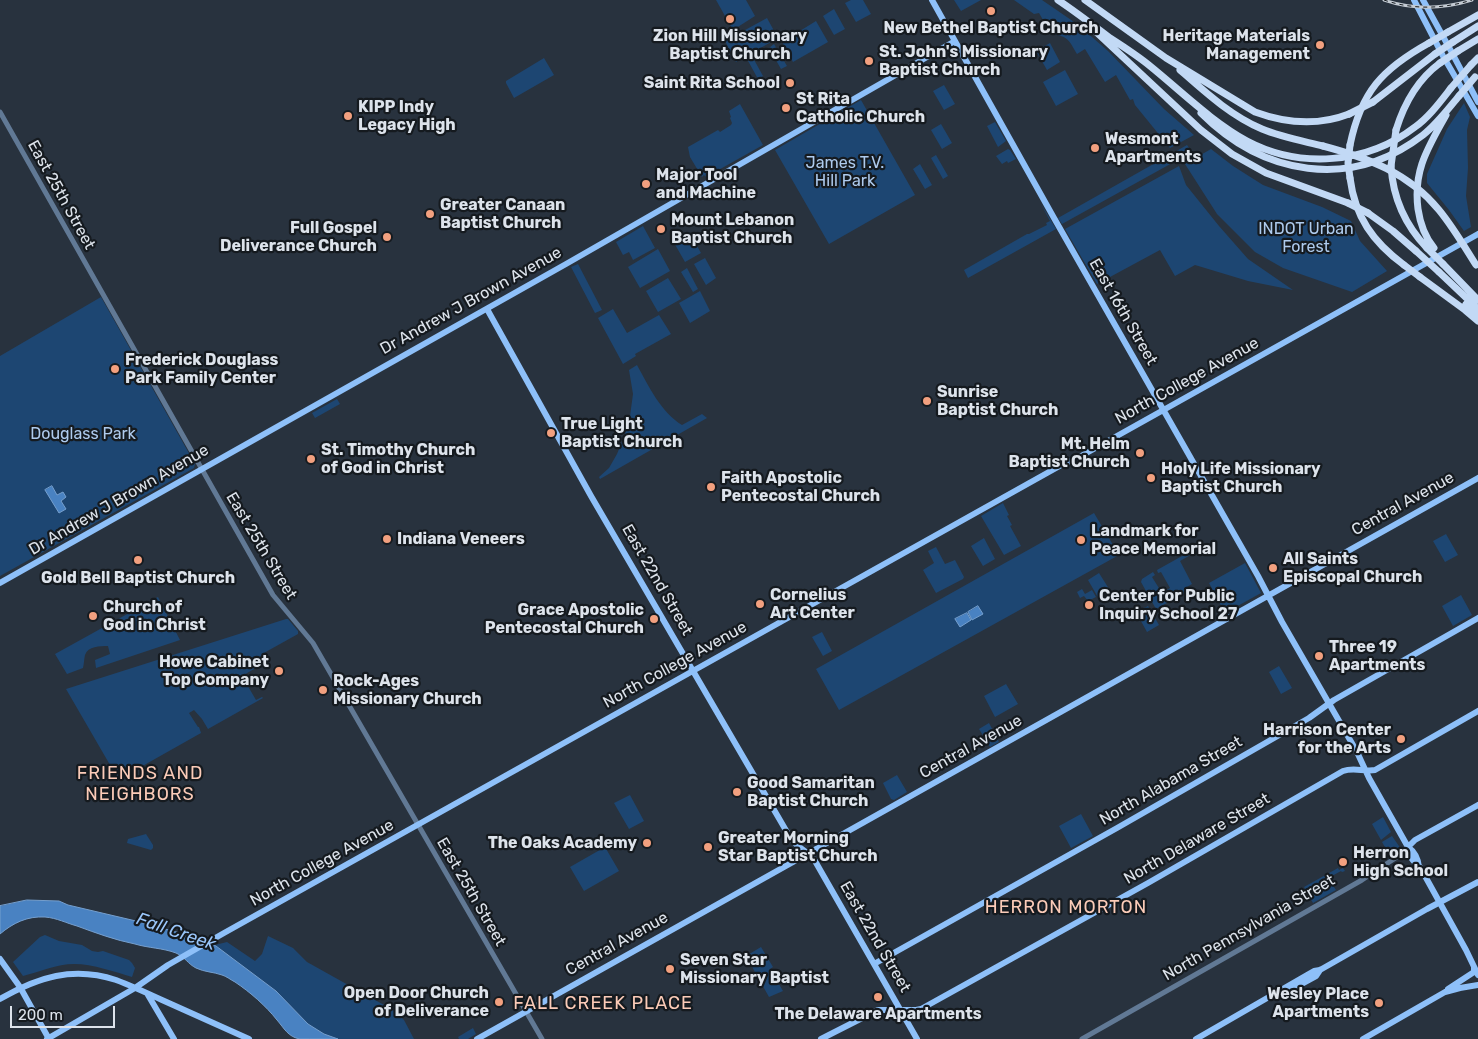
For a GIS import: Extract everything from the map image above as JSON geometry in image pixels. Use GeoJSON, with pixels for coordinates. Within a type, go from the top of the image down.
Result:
{"type":"FeatureCollection","features":[{"type":"Feature","properties":{"kind":"highway"},"geometry":{"type":"LineString","coordinates":[[1085,0],[1160,54],[1232,112],[1253,125],[1276,134],[1352,154],[1385,167],[1411,183],[1440,210],[1477,264]]}},
{"type":"Feature","properties":{"kind":"highway"},"geometry":{"type":"LineString","coordinates":[[1060,1],[1150,66],[1214,122],[1255,153],[1284,164],[1310,169],[1353,168],[1385,157],[1414,142],[1433,126],[1476,75]]}},
{"type":"Feature","properties":{"kind":"highway"},"geometry":{"type":"LineString","coordinates":[[1060,1],[1218,144],[1266,173],[1348,203],[1368,213],[1385,224],[1416,251],[1478,309]]}},
{"type":"Feature","properties":{"kind":"highway"},"geometry":{"type":"LineString","coordinates":[[1478,15],[1400,60],[1377,82],[1362,105],[1356,120],[1348,163],[1355,205],[1365,224],[1383,248],[1478,321]]}},
{"type":"Feature","properties":{"kind":"highway"},"geometry":{"type":"LineString","coordinates":[[1160,54],[1255,112],[1285,120],[1314,122],[1349,114],[1373,102],[1435,54],[1478,26]]}},
{"type":"Feature","properties":{"kind":"highway"},"geometry":{"type":"LineString","coordinates":[[1478,39],[1440,63],[1422,79],[1412,93],[1396,130],[1391,166],[1393,185],[1401,212],[1410,227],[1478,300]]}},
{"type":"Feature","properties":{"kind":"highway"},"geometry":{"type":"LineString","coordinates":[[1233,136],[1272,151],[1298,157],[1325,159],[1359,154],[1387,144],[1415,128],[1478,58]]}},
{"type":"Feature","properties":{"kind":"highway"},"geometry":{"type":"LineString","coordinates":[[1431,248],[1420,220],[1417,180],[1427,152],[1459,96]]}},
{"type":"Feature","properties":{"kind":"highway"},"geometry":{"type":"LineString","coordinates":[[1420,277],[1453,295],[1478,315]]}},
{"type":"Feature","properties":{"kind":"main road","name":"East 16th Street"},"geometry":{"type":"LineString","coordinates":[[932,0],[1357,752],[1408,847],[1409,854],[1440,902],[1476,966],[1478,975]]}},
{"type":"Feature","properties":{"kind":"main road"},"geometry":{"type":"LineString","coordinates":[[1414,0],[1440,50],[1476,108],[1478,116]]}},
{"type":"Feature","properties":{"kind":"main road"},"geometry":{"type":"LineString","coordinates":[[1423,0],[1452,50],[1478,102]]}},
{"type":"Feature","properties":{"kind":"main road","name":"Dr Andrew J Brown Avenue"},"geometry":{"type":"LineString","coordinates":[[0,583],[487,309],[955,41]]}},
{"type":"Feature","properties":{"kind":"main road","name":"North College Avenue"},"geometry":{"type":"LineString","coordinates":[[48,1039],[135,988],[177,960],[1478,234]]}},
{"type":"Feature","properties":{"kind":"main road","name":"East 22nd Street"},"geometry":{"type":"LineString","coordinates":[[487,309],[584,483],[791,838],[797,846],[815,861],[917,1039]]}},
{"type":"Feature","properties":{"kind":"main road","name":"Central Avenue"},"geometry":{"type":"LineString","coordinates":[[477,1039],[1478,478]]}},
{"type":"Feature","properties":{"kind":"main road","name":"North Alabama Street"},"geometry":{"type":"LineString","coordinates":[[874,964],[1309,718],[1328,703],[1478,618]]}},
{"type":"Feature","properties":{"kind":"main road","name":"North Delaware Street"},"geometry":{"type":"LineString","coordinates":[[820,1039],[875,1011],[922,1009],[1344,771],[1352,769],[1372,771],[1478,711]]}},
{"type":"Feature","properties":{"kind":"main road","name":"North Pennsylvania Street"},"geometry":{"type":"LineString","coordinates":[[1408,847],[1415,840],[1478,805]]}},
{"type":"Feature","properties":{"kind":"main road"},"geometry":{"type":"LineString","coordinates":[[1196,1039],[1314,971],[1320,970],[1478,882]]}},
{"type":"Feature","properties":{"kind":"main road"},"geometry":{"type":"LineString","coordinates":[[0,959],[20,987],[48,1039]]}},
{"type":"Feature","properties":{"kind":"main road"},"geometry":{"type":"LineString","coordinates":[[1363,1039],[1445,992],[1474,972],[1476,966]]}},
{"type":"Feature","properties":{"kind":"main road"},"geometry":{"type":"LineString","coordinates":[[1204,1039],[1316,976],[1320,970]]}},
{"type":"Feature","properties":{"kind":"main road"},"geometry":{"type":"LineString","coordinates":[[0,998],[20,987],[50,977],[80,974],[97,976],[135,988],[249,1039]]}},
{"type":"Feature","properties":{"kind":"main road"},"geometry":{"type":"LineString","coordinates":[[1445,992],[1478,985]]}},
{"type":"Feature","properties":{"kind":"main road"},"geometry":{"type":"LineString","coordinates":[[147,994],[174,1039]]}},
{"type":"Feature","properties":{"kind":"main road"},"geometry":{"type":"LineString","coordinates":[[907,1021],[922,1009]]}},
{"type":"Feature","properties":{"kind":"street","name":"East 25th Street"},"geometry":{"type":"LineString","coordinates":[[0,112],[273,595],[314,645],[542,1039]]}},
{"type":"Feature","properties":{"kind":"street","name":"North Pennsylvania Street"},"geometry":{"type":"LineString","coordinates":[[1082,1039],[1362,880],[1408,847]]}},
{"type":"Feature","properties":{"kind":"green space"},"geometry":{"type":"Polygon","coordinates":[[[716,0],[746,0],[755,16],[733,30],[716,0]]]}},
{"type":"Feature","properties":{"kind":"green space"},"geometry":{"type":"Polygon","coordinates":[[[851,0],[863,0],[871,14],[856,22],[845,3],[851,0]]]}},
{"type":"Feature","properties":{"kind":"green space"},"geometry":{"type":"Polygon","coordinates":[[[954,0],[981,0],[961,11],[954,0]]]}},
{"type":"Feature","properties":{"kind":"green space"},"geometry":{"type":"Polygon","coordinates":[[[1014,0],[1042,0],[1077,24],[1108,51],[1164,109],[1194,135],[1170,148],[1135,105],[1133,99],[1130,100],[1116,75],[1105,82],[1085,49],[1077,54],[1067,40],[1061,36],[1051,34],[1039,13],[1034,14],[1014,0]]]}},
{"type":"Feature","properties":{"kind":"green space"},"geometry":{"type":"Polygon","coordinates":[[[834,9],[845,29],[834,35],[823,16],[834,9]]]}},
{"type":"Feature","properties":{"kind":"green space"},"geometry":{"type":"Polygon","coordinates":[[[767,18],[778,38],[736,62],[725,41],[767,18]]]}},
{"type":"Feature","properties":{"kind":"green space"},"geometry":{"type":"Polygon","coordinates":[[[816,21],[828,42],[793,62],[782,42],[816,21]]]}},
{"type":"Feature","properties":{"kind":"green space"},"geometry":{"type":"Polygon","coordinates":[[[1050,43],[1060,62],[1047,70],[1036,51],[1050,43]]]}},
{"type":"Feature","properties":{"kind":"green space"},"geometry":{"type":"Polygon","coordinates":[[[774,44],[787,66],[781,69],[769,48],[774,44]]]}},
{"type":"Feature","properties":{"kind":"green space"},"geometry":{"type":"Polygon","coordinates":[[[752,56],[763,76],[758,79],[747,59],[752,56]]]}},
{"type":"Feature","properties":{"kind":"green space"},"geometry":{"type":"Polygon","coordinates":[[[544,58],[554,75],[514,98],[506,81],[544,58]]]}},
{"type":"Feature","properties":{"kind":"green space"},"geometry":{"type":"Polygon","coordinates":[[[1065,70],[1078,94],[1056,106],[1043,82],[1065,70]]]}},
{"type":"Feature","properties":{"kind":"green space"},"geometry":{"type":"Polygon","coordinates":[[[944,85],[955,104],[944,110],[933,91],[944,85]]]}},
{"type":"Feature","properties":{"kind":"green space","name":"James T.V. Hill Park"},"geometry":{"type":"Polygon","coordinates":[[[861,100],[915,195],[829,244],[775,150],[861,100]]]}},
{"type":"Feature","properties":{"kind":"green space"},"geometry":{"type":"Polygon","coordinates":[[[1464,103],[1470,117],[1467,130],[1468,168],[1466,196],[1471,227],[1464,231],[1427,183],[1427,174],[1447,129],[1464,103]]]}},
{"type":"Feature","properties":{"kind":"green space"},"geometry":{"type":"Polygon","coordinates":[[[740,104],[763,145],[706,177],[704,175],[702,177],[690,157],[688,147],[731,125],[729,111],[740,104]]]}},
{"type":"Feature","properties":{"kind":"green space"},"geometry":{"type":"Polygon","coordinates":[[[995,122],[1006,141],[998,147],[987,126],[995,122]]]}},
{"type":"Feature","properties":{"kind":"green space"},"geometry":{"type":"Polygon","coordinates":[[[941,124],[952,143],[942,149],[931,130],[941,124]]]}},
{"type":"Feature","properties":{"kind":"green space"},"geometry":{"type":"Polygon","coordinates":[[[1187,145],[1192,152],[1062,224],[1058,218],[1187,145]]]}},
{"type":"Feature","properties":{"kind":"green space"},"geometry":{"type":"Polygon","coordinates":[[[1008,149],[1016,159],[1002,164],[996,156],[1008,149]]]}},
{"type":"Feature","properties":{"kind":"green space","name":"INDOT Urban Forest"},"geometry":{"type":"Polygon","coordinates":[[[1211,149],[1263,185],[1322,207],[1351,221],[1360,241],[1387,271],[1352,292],[1283,268],[1255,252],[1217,214],[1185,164],[1211,149]]]}},
{"type":"Feature","properties":{"kind":"green space"},"geometry":{"type":"Polygon","coordinates":[[[936,155],[948,176],[943,179],[931,158],[936,155]]]}},
{"type":"Feature","properties":{"kind":"green space"},"geometry":{"type":"Polygon","coordinates":[[[920,164],[932,185],[925,189],[913,169],[920,164]]]}},
{"type":"Feature","properties":{"kind":"green space"},"geometry":{"type":"Polygon","coordinates":[[[1179,166],[1186,185],[1248,259],[1293,290],[1248,281],[1195,265],[1175,276],[1160,250],[1097,284],[1065,229],[1179,166]]]}},
{"type":"Feature","properties":{"kind":"green space"},"geometry":{"type":"Polygon","coordinates":[[[1040,202],[1056,229],[968,278],[964,270],[1027,234],[1047,225],[1046,223],[1050,221],[1040,202]]]}},
{"type":"Feature","properties":{"kind":"green space"},"geometry":{"type":"Polygon","coordinates":[[[643,226],[655,248],[633,260],[629,252],[623,255],[616,242],[643,226]]]}},
{"type":"Feature","properties":{"kind":"green space"},"geometry":{"type":"Polygon","coordinates":[[[689,232],[701,253],[685,262],[673,241],[689,232]]]}},
{"type":"Feature","properties":{"kind":"green space"},"geometry":{"type":"Polygon","coordinates":[[[658,249],[670,271],[640,288],[628,267],[658,249]]]}},
{"type":"Feature","properties":{"kind":"green space"},"geometry":{"type":"Polygon","coordinates":[[[705,258],[716,278],[706,285],[694,264],[705,258]]]}},
{"type":"Feature","properties":{"kind":"green space"},"geometry":{"type":"Polygon","coordinates":[[[578,264],[602,310],[595,313],[571,267],[578,264]]]}},
{"type":"Feature","properties":{"kind":"green space"},"geometry":{"type":"Polygon","coordinates":[[[687,268],[698,289],[693,292],[681,272],[687,268]]]}},
{"type":"Feature","properties":{"kind":"green space"},"geometry":{"type":"Polygon","coordinates":[[[668,278],[681,299],[658,312],[646,291],[668,278]]]}},
{"type":"Feature","properties":{"kind":"green space"},"geometry":{"type":"Polygon","coordinates":[[[700,291],[710,311],[690,323],[679,303],[700,291]]]}},
{"type":"Feature","properties":{"kind":"green space","name":"Douglass Park"},"geometry":{"type":"Polygon","coordinates":[[[101,297],[195,464],[194,468],[0,576],[0,356],[101,297]]]}},
{"type":"Feature","properties":{"kind":"green space"},"geometry":{"type":"Polygon","coordinates":[[[613,309],[627,333],[659,315],[671,334],[635,354],[636,356],[623,364],[598,318],[613,309]]]}},
{"type":"Feature","properties":{"kind":"green space"},"geometry":{"type":"Polygon","coordinates":[[[637,365],[656,398],[675,420],[682,425],[702,414],[707,418],[600,479],[599,477],[609,468],[617,454],[624,437],[630,416],[633,394],[629,370],[637,365]]]}},
{"type":"Feature","properties":{"kind":"green space"},"geometry":{"type":"Polygon","coordinates":[[[337,399],[340,404],[315,418],[312,413],[337,399]]]}},
{"type":"Feature","properties":{"kind":"green space"},"geometry":{"type":"Polygon","coordinates":[[[1003,503],[1009,515],[1007,516],[1012,525],[1010,526],[1021,546],[1004,555],[981,516],[1003,503]]]}},
{"type":"Feature","properties":{"kind":"green space"},"geometry":{"type":"Polygon","coordinates":[[[1094,513],[1119,555],[839,710],[816,669],[1094,513]]]}},
{"type":"Feature","properties":{"kind":"green space"},"geometry":{"type":"Polygon","coordinates":[[[1446,534],[1458,555],[1445,562],[1433,541],[1446,534]]]}},
{"type":"Feature","properties":{"kind":"green space"},"geometry":{"type":"Polygon","coordinates":[[[984,538],[995,559],[983,566],[971,546],[984,538]]]}},
{"type":"Feature","properties":{"kind":"green space"},"geometry":{"type":"Polygon","coordinates":[[[1200,546],[1201,549],[1180,561],[1192,584],[1185,588],[1187,592],[1156,609],[1141,582],[1142,579],[1153,572],[1155,575],[1152,577],[1162,593],[1170,588],[1161,572],[1158,573],[1157,570],[1200,546]]]}},
{"type":"Feature","properties":{"kind":"green space"},"geometry":{"type":"Polygon","coordinates":[[[936,547],[945,564],[955,560],[964,577],[936,593],[923,570],[934,563],[928,551],[936,547]]]}},
{"type":"Feature","properties":{"kind":"green space"},"geometry":{"type":"Polygon","coordinates":[[[1245,563],[1261,593],[1225,613],[1209,583],[1245,563]]]}},
{"type":"Feature","properties":{"kind":"green space"},"geometry":{"type":"Polygon","coordinates":[[[1099,573],[1111,592],[1099,599],[1088,580],[1099,573]]]}},
{"type":"Feature","properties":{"kind":"green space"},"geometry":{"type":"Polygon","coordinates":[[[1082,589],[1085,594],[1092,590],[1096,597],[1088,601],[1084,596],[1080,598],[1077,592],[1082,589]]]}},
{"type":"Feature","properties":{"kind":"green space"},"geometry":{"type":"Polygon","coordinates":[[[1461,595],[1472,615],[1453,626],[1442,606],[1461,595]]]}},
{"type":"Feature","properties":{"kind":"green space"},"geometry":{"type":"Polygon","coordinates":[[[158,597],[180,640],[96,668],[95,660],[110,654],[108,646],[95,647],[85,655],[83,668],[67,674],[55,654],[158,597]]]}},
{"type":"Feature","properties":{"kind":"green space"},"geometry":{"type":"Polygon","coordinates":[[[1148,606],[1159,625],[1147,632],[1136,612],[1148,606]]]}},
{"type":"Feature","properties":{"kind":"green space"},"geometry":{"type":"Polygon","coordinates":[[[286,619],[298,631],[298,634],[262,654],[266,662],[242,676],[256,700],[263,698],[208,729],[194,710],[189,713],[201,733],[123,777],[117,777],[66,689],[286,619]]]}},
{"type":"Feature","properties":{"kind":"green space"},"geometry":{"type":"Polygon","coordinates":[[[822,632],[832,651],[823,656],[812,637],[822,632]]]}},
{"type":"Feature","properties":{"kind":"green space"},"geometry":{"type":"Polygon","coordinates":[[[1279,666],[1292,688],[1281,694],[1269,672],[1279,666]]]}},
{"type":"Feature","properties":{"kind":"green space"},"geometry":{"type":"Polygon","coordinates":[[[1006,684],[1018,704],[995,717],[984,696],[1006,684]]]}},
{"type":"Feature","properties":{"kind":"green space"},"geometry":{"type":"Polygon","coordinates":[[[989,723],[999,742],[990,747],[979,729],[989,723]]]}},
{"type":"Feature","properties":{"kind":"green space"},"geometry":{"type":"Polygon","coordinates":[[[897,775],[907,792],[894,800],[891,799],[883,783],[897,775]]]}},
{"type":"Feature","properties":{"kind":"green space"},"geometry":{"type":"Polygon","coordinates":[[[630,795],[644,821],[629,829],[614,803],[630,795]]]}},
{"type":"Feature","properties":{"kind":"green space"},"geometry":{"type":"Polygon","coordinates":[[[1081,814],[1093,836],[1071,848],[1059,826],[1081,814]]]}},
{"type":"Feature","properties":{"kind":"green space"},"geometry":{"type":"Polygon","coordinates":[[[1383,817],[1391,832],[1381,840],[1372,824],[1383,817]]]}},
{"type":"Feature","properties":{"kind":"green space"},"geometry":{"type":"Polygon","coordinates":[[[146,834],[153,845],[151,850],[127,843],[128,839],[146,834]]]}},
{"type":"Feature","properties":{"kind":"green space"},"geometry":{"type":"Polygon","coordinates":[[[1392,836],[1401,849],[1390,856],[1382,842],[1392,836]]]}},
{"type":"Feature","properties":{"kind":"green space"},"geometry":{"type":"Polygon","coordinates":[[[605,847],[619,871],[584,891],[570,867],[605,847]]]}},
{"type":"Feature","properties":{"kind":"green space"},"geometry":{"type":"Polygon","coordinates":[[[1338,868],[1339,870],[1343,868],[1345,871],[1330,877],[1331,879],[1329,880],[1336,890],[1313,903],[1304,887],[1338,868]]]}},
{"type":"Feature","properties":{"kind":"green space"},"geometry":{"type":"Polygon","coordinates":[[[45,935],[59,941],[82,945],[92,951],[103,951],[129,960],[135,968],[132,977],[81,964],[68,964],[23,976],[13,962],[40,937],[45,935]]]}},
{"type":"Feature","properties":{"kind":"green space"},"geometry":{"type":"Polygon","coordinates":[[[268,936],[293,948],[307,962],[393,1010],[404,1020],[414,1039],[338,1039],[324,1034],[308,1024],[276,991],[215,945],[227,942],[255,961],[262,954],[268,936]]]}},
{"type":"Feature","properties":{"kind":"green space"},"geometry":{"type":"Polygon","coordinates":[[[761,947],[773,967],[770,969],[783,991],[769,997],[746,956],[761,947]]]}},
{"type":"Feature","properties":{"kind":"green space"},"geometry":{"type":"Polygon","coordinates":[[[473,1028],[476,1034],[468,1039],[459,1039],[458,1037],[473,1028]]]}},
{"type":"Feature","properties":{"kind":"water"},"geometry":{"type":"Polygon","coordinates":[[[52,486],[57,495],[63,492],[66,497],[61,501],[66,509],[59,513],[45,490],[52,486]]]}},
{"type":"Feature","properties":{"kind":"water"},"geometry":{"type":"Polygon","coordinates":[[[978,606],[983,614],[972,620],[968,612],[978,606]]]}},
{"type":"Feature","properties":{"kind":"water"},"geometry":{"type":"Polygon","coordinates":[[[967,613],[971,620],[960,627],[955,619],[967,613]]]}},
{"type":"Feature","properties":{"kind":"water","name":"Fall Creek"},"geometry":{"type":"Polygon","coordinates":[[[27,900],[59,901],[68,905],[198,938],[216,946],[276,991],[308,1024],[324,1034],[338,1039],[300,1039],[292,1036],[263,1004],[241,986],[224,976],[196,968],[171,951],[120,940],[57,919],[45,917],[21,921],[0,934],[0,906],[27,900]]]}},
{"type":"Feature","properties":{"kind":"railway"},"geometry":{"type":"LineString","coordinates":[[1384,0],[1417,7],[1439,7],[1472,0]]}},
{"type":"Feature","properties":{"kind":"place","name":"New Bethel Baptist Church"},"geometry":{"type":"Point","coordinates":[991,11]}},
{"type":"Feature","properties":{"kind":"place","name":"Zion Hill Missionary Baptist Church"},"geometry":{"type":"Point","coordinates":[730,19]}},
{"type":"Feature","properties":{"kind":"place","name":"Heritage Materials Management"},"geometry":{"type":"Point","coordinates":[1320,45]}},
{"type":"Feature","properties":{"kind":"place","name":"St. John's Missionary Baptist Church"},"geometry":{"type":"Point","coordinates":[869,61]}},
{"type":"Feature","properties":{"kind":"place","name":"Saint Rita School"},"geometry":{"type":"Point","coordinates":[790,83]}},
{"type":"Feature","properties":{"kind":"place","name":"St Rita Catholic Church"},"geometry":{"type":"Point","coordinates":[786,108]}},
{"type":"Feature","properties":{"kind":"place","name":"KIPP Indy Legacy High"},"geometry":{"type":"Point","coordinates":[348,116]}},
{"type":"Feature","properties":{"kind":"place","name":"Wesmont Apartments"},"geometry":{"type":"Point","coordinates":[1095,148]}},
{"type":"Feature","properties":{"kind":"place","name":"Major Tool and Machine"},"geometry":{"type":"Point","coordinates":[646,184]}},
{"type":"Feature","properties":{"kind":"place","name":"Greater Canaan Baptist Church"},"geometry":{"type":"Point","coordinates":[430,214]}},
{"type":"Feature","properties":{"kind":"place","name":"Mount Lebanon Baptist Church"},"geometry":{"type":"Point","coordinates":[661,229]}},
{"type":"Feature","properties":{"kind":"place","name":"Full Gospel Deliverance Church"},"geometry":{"type":"Point","coordinates":[387,237]}},
{"type":"Feature","properties":{"kind":"place","name":"Frederick Douglass Park Family Center"},"geometry":{"type":"Point","coordinates":[115,369]}},
{"type":"Feature","properties":{"kind":"place","name":"Sunrise Baptist Church"},"geometry":{"type":"Point","coordinates":[927,401]}},
{"type":"Feature","properties":{"kind":"place","name":"True Light Baptist Church"},"geometry":{"type":"Point","coordinates":[551,433]}},
{"type":"Feature","properties":{"kind":"place","name":"Mt. Helm Baptist Church"},"geometry":{"type":"Point","coordinates":[1140,453]}},
{"type":"Feature","properties":{"kind":"place","name":"St. Timothy Church of God in Christ"},"geometry":{"type":"Point","coordinates":[311,459]}},
{"type":"Feature","properties":{"kind":"place","name":"Holy Life Missionary Baptist Church"},"geometry":{"type":"Point","coordinates":[1151,478]}},
{"type":"Feature","properties":{"kind":"place","name":"Faith Apostolic Pentecostal Church"},"geometry":{"type":"Point","coordinates":[711,487]}},
{"type":"Feature","properties":{"kind":"place","name":"Indiana Veneers"},"geometry":{"type":"Point","coordinates":[387,539]}},
{"type":"Feature","properties":{"kind":"place","name":"Landmark for Peace Memorial"},"geometry":{"type":"Point","coordinates":[1081,540]}},
{"type":"Feature","properties":{"kind":"place","name":"Gold Bell Baptist Church"},"geometry":{"type":"Point","coordinates":[138,560]}},
{"type":"Feature","properties":{"kind":"place","name":"All Saints Episcopal Church"},"geometry":{"type":"Point","coordinates":[1273,568]}},
{"type":"Feature","properties":{"kind":"place","name":"Cornelius Art Center"},"geometry":{"type":"Point","coordinates":[760,604]}},
{"type":"Feature","properties":{"kind":"place","name":"Center for Public Inquiry School 27"},"geometry":{"type":"Point","coordinates":[1089,605]}},
{"type":"Feature","properties":{"kind":"place","name":"Church of God in Christ"},"geometry":{"type":"Point","coordinates":[93,616]}},
{"type":"Feature","properties":{"kind":"place","name":"Grace Apostolic Pentecostal Church"},"geometry":{"type":"Point","coordinates":[654,619]}},
{"type":"Feature","properties":{"kind":"place","name":"Three 19 Apartments"},"geometry":{"type":"Point","coordinates":[1319,656]}},
{"type":"Feature","properties":{"kind":"place","name":"Howe Cabinet Top Company"},"geometry":{"type":"Point","coordinates":[279,671]}},
{"type":"Feature","properties":{"kind":"place","name":"Rock-Ages Missionary Church"},"geometry":{"type":"Point","coordinates":[323,690]}},
{"type":"Feature","properties":{"kind":"place","name":"Harrison Center for the Arts"},"geometry":{"type":"Point","coordinates":[1401,739]}},
{"type":"Feature","properties":{"kind":"place","name":"Good Samaritan Baptist Church"},"geometry":{"type":"Point","coordinates":[737,792]}},
{"type":"Feature","properties":{"kind":"place","name":"The Oaks Academy"},"geometry":{"type":"Point","coordinates":[647,843]}},
{"type":"Feature","properties":{"kind":"place","name":"Greater Morning Star Baptist Church"},"geometry":{"type":"Point","coordinates":[708,847]}},
{"type":"Feature","properties":{"kind":"place","name":"Herron High School"},"geometry":{"type":"Point","coordinates":[1343,862]}},
{"type":"Feature","properties":{"kind":"place","name":"Seven Star Missionary Baptist"},"geometry":{"type":"Point","coordinates":[670,969]}},
{"type":"Feature","properties":{"kind":"place","name":"The Delaware Apartments"},"geometry":{"type":"Point","coordinates":[878,997]}},
{"type":"Feature","properties":{"kind":"place","name":"Open Door Church of Deliverance"},"geometry":{"type":"Point","coordinates":[499,1002]}},
{"type":"Feature","properties":{"kind":"place","name":"Wesley Place Apartments"},"geometry":{"type":"Point","coordinates":[1379,1003]}},
{"type":"Feature","properties":{"kind":"district","name":"FRIENDS AND NEIGHBORS"},"geometry":{"type":"Point","coordinates":[140,784]}},
{"type":"Feature","properties":{"kind":"district","name":"HERRON MORTON"},"geometry":{"type":"Point","coordinates":[1066,908]}},
{"type":"Feature","properties":{"kind":"district","name":"FALL CREEK PLACE"},"geometry":{"type":"Point","coordinates":[603,1004]}}]}
